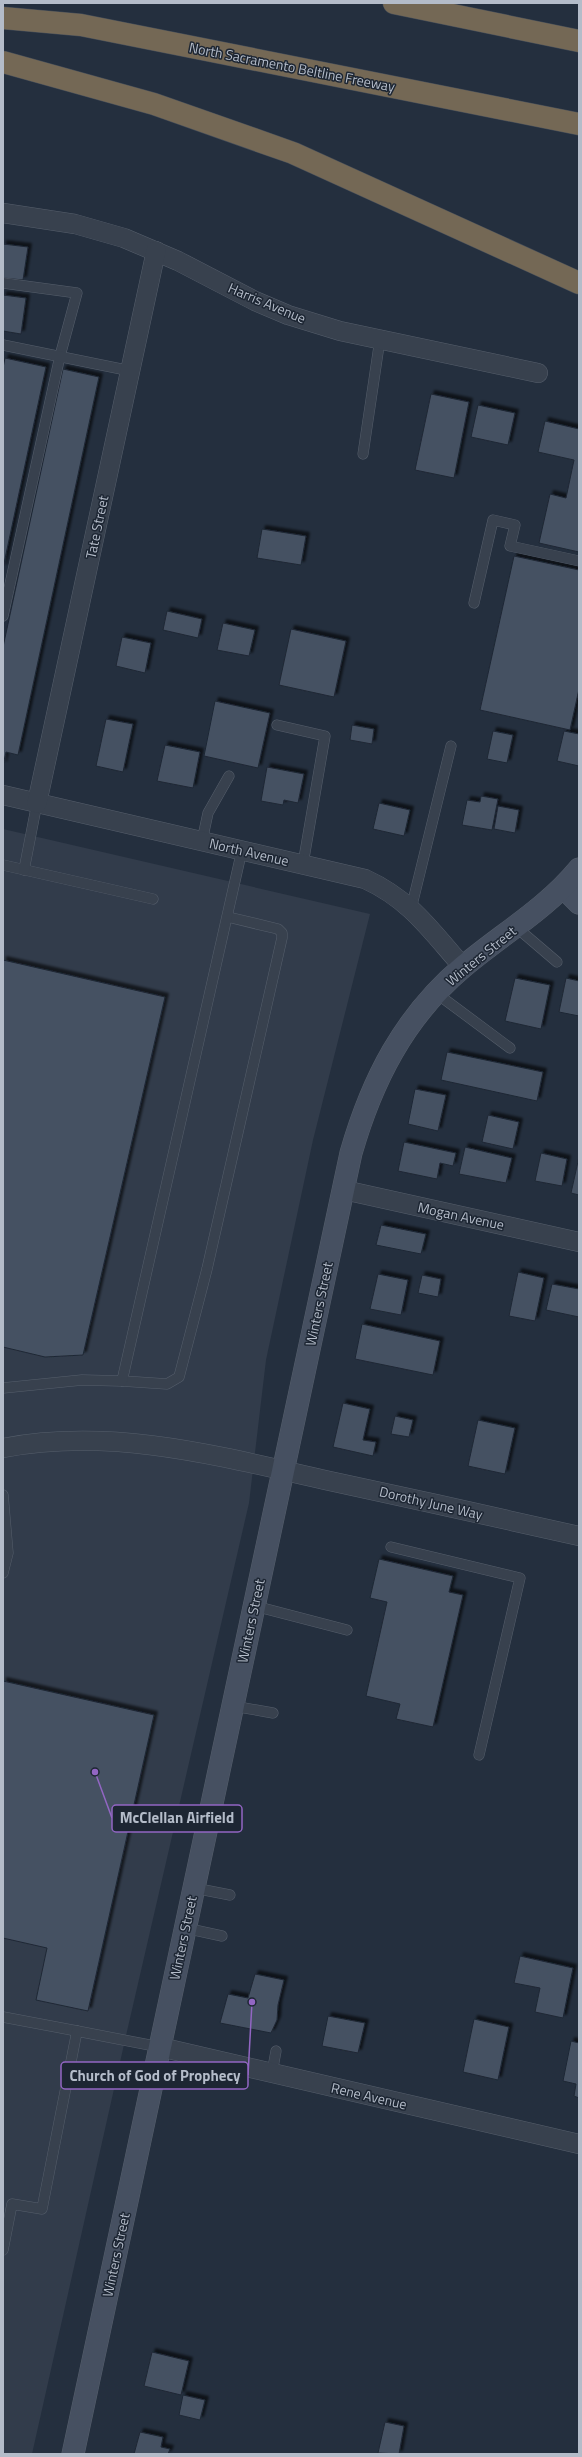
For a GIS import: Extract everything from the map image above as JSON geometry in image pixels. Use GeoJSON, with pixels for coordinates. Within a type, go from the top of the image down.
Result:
{"type":"FeatureCollection","features":[{"type":"Feature","properties":{"kind":"highway"},"geometry":{"type":"LineString","coordinates":[[394,3],[579,41]]}},
{"type":"Feature","properties":{"kind":"highway","name":"North Sacramento Beltline Freeway"},"geometry":{"type":"LineString","coordinates":[[3,18],[81,25],[579,124]]}},
{"type":"Feature","properties":{"kind":"highway"},"geometry":{"type":"LineString","coordinates":[[3,62],[154,104],[293,153],[579,283]]}},
{"type":"Feature","properties":{"kind":"main road","name":"Winters Street"},"geometry":{"type":"LineString","coordinates":[[73,2454],[254,1606],[358,1131],[372,1088],[392,1052],[411,1023],[436,993],[463,967],[564,888],[579,870]]}},
{"type":"Feature","properties":{"kind":"main road"},"geometry":{"type":"LineString","coordinates":[[564,888],[579,903]]}},
{"type":"Feature","properties":{"kind":"street","name":"Harris Avenue"},"geometry":{"type":"LineString","coordinates":[[3,213],[75,224],[124,238],[156,251],[256,301],[288,315],[340,331],[538,373]]}},
{"type":"Feature","properties":{"kind":"street","name":"Tate Street"},"geometry":{"type":"LineString","coordinates":[[38,803],[156,251]]}},
{"type":"Feature","properties":{"kind":"street","name":"North Avenue"},"geometry":{"type":"LineString","coordinates":[[3,795],[365,879],[387,889],[411,909],[463,967]]}},
{"type":"Feature","properties":{"kind":"street","name":"Mogan Avenue"},"geometry":{"type":"LineString","coordinates":[[344,1190],[579,1242]]}},
{"type":"Feature","properties":{"kind":"street","name":"Dorothy June Way"},"geometry":{"type":"LineString","coordinates":[[3,1448],[27,1444],[111,1441],[194,1450],[579,1536]]}},
{"type":"Feature","properties":{"kind":"street","name":"Rene Avenue"},"geometry":{"type":"LineString","coordinates":[[160,2047],[579,2144]]}},
{"type":"Feature","properties":{"kind":"lane"},"geometry":{"type":"LineString","coordinates":[[3,283],[77,293],[60,356],[3,616]]}},
{"type":"Feature","properties":{"kind":"lane"},"geometry":{"type":"LineString","coordinates":[[363,454],[380,339]]}},
{"type":"Feature","properties":{"kind":"lane"},"geometry":{"type":"LineString","coordinates":[[3,344],[131,371]]}},
{"type":"Feature","properties":{"kind":"lane"},"geometry":{"type":"LineString","coordinates":[[474,603],[493,520],[515,525],[510,546],[579,561]]}},
{"type":"Feature","properties":{"kind":"lane"},"geometry":{"type":"LineString","coordinates":[[277,725],[325,736],[303,864]]}},
{"type":"Feature","properties":{"kind":"lane"},"geometry":{"type":"LineString","coordinates":[[411,909],[451,746]]}},
{"type":"Feature","properties":{"kind":"lane"},"geometry":{"type":"LineString","coordinates":[[202,841],[208,813],[229,776]]}},
{"type":"Feature","properties":{"kind":"lane"},"geometry":{"type":"LineString","coordinates":[[24,870],[38,803]]}},
{"type":"Feature","properties":{"kind":"lane"},"geometry":{"type":"LineString","coordinates":[[122,1381],[242,850]]}},
{"type":"Feature","properties":{"kind":"lane"},"geometry":{"type":"LineString","coordinates":[[3,865],[153,899]]}},
{"type":"Feature","properties":{"kind":"lane"},"geometry":{"type":"LineString","coordinates":[[3,1388],[82,1380],[167,1384],[179,1377],[207,1269],[282,938],[282,933],[278,929],[228,917]]}},
{"type":"Feature","properties":{"kind":"lane"},"geometry":{"type":"LineString","coordinates":[[516,927],[557,962]]}},
{"type":"Feature","properties":{"kind":"lane"},"geometry":{"type":"LineString","coordinates":[[436,993],[510,1048]]}},
{"type":"Feature","properties":{"kind":"lane"},"geometry":{"type":"LineString","coordinates":[[3,1495],[8,1553],[3,1573]]}},
{"type":"Feature","properties":{"kind":"lane"},"geometry":{"type":"LineString","coordinates":[[391,1547],[520,1578],[479,1756]]}},
{"type":"Feature","properties":{"kind":"lane"},"geometry":{"type":"LineString","coordinates":[[254,1606],[347,1630]]}},
{"type":"Feature","properties":{"kind":"lane"},"geometry":{"type":"LineString","coordinates":[[233,1706],[273,1713]]}},
{"type":"Feature","properties":{"kind":"lane"},"geometry":{"type":"LineString","coordinates":[[194,1888],[230,1895]]}},
{"type":"Feature","properties":{"kind":"lane"},"geometry":{"type":"LineString","coordinates":[[185,1928],[222,1936]]}},
{"type":"Feature","properties":{"kind":"lane"},"geometry":{"type":"LineString","coordinates":[[3,2016],[160,2047]]}},
{"type":"Feature","properties":{"kind":"lane"},"geometry":{"type":"LineString","coordinates":[[3,2250],[12,2204],[42,2209],[77,2031]]}},
{"type":"Feature","properties":{"kind":"lane"},"geometry":{"type":"LineString","coordinates":[[272,2073],[276,2051]]}},
{"type":"Feature","properties":{"kind":"shaded area"},"geometry":{"type":"Polygon","coordinates":[[[3,829],[370,914],[313,1140],[266,1360],[249,1503],[125,2040],[32,2454],[3,2454],[3,829]]]}},
{"type":"Feature","properties":{"kind":"building"},"geometry":{"type":"Polygon","coordinates":[[[3,244],[28,247],[23,280],[3,278],[3,244]]]}},
{"type":"Feature","properties":{"kind":"building"},"geometry":{"type":"Polygon","coordinates":[[[3,295],[26,298],[21,334],[3,331],[3,295]]]}},
{"type":"Feature","properties":{"kind":"building"},"geometry":{"type":"Polygon","coordinates":[[[5,358],[46,367],[3,568],[3,368],[5,358]]]}},
{"type":"Feature","properties":{"kind":"building"},"geometry":{"type":"Polygon","coordinates":[[[63,369],[99,377],[18,755],[6,752],[3,765],[3,647],[63,369]]]}},
{"type":"Feature","properties":{"kind":"building"},"geometry":{"type":"Polygon","coordinates":[[[431,394],[469,402],[454,478],[415,470],[431,394]]]}},
{"type":"Feature","properties":{"kind":"building"},"geometry":{"type":"Polygon","coordinates":[[[478,405],[515,413],[508,445],[471,437],[478,405]]]}},
{"type":"Feature","properties":{"kind":"building"},"geometry":{"type":"Polygon","coordinates":[[[545,421],[579,429],[579,552],[539,543],[550,494],[566,498],[574,460],[538,452],[545,421]]]}},
{"type":"Feature","properties":{"kind":"building"},"geometry":{"type":"Polygon","coordinates":[[[262,529],[306,536],[301,565],[257,558],[262,529]]]}},
{"type":"Feature","properties":{"kind":"building"},"geometry":{"type":"Polygon","coordinates":[[[514,556],[579,570],[579,689],[570,730],[480,710],[514,556]]]}},
{"type":"Feature","properties":{"kind":"building"},"geometry":{"type":"Polygon","coordinates":[[[167,611],[202,619],[198,638],[163,630],[167,611]]]}},
{"type":"Feature","properties":{"kind":"building"},"geometry":{"type":"Polygon","coordinates":[[[223,623],[255,630],[249,656],[217,650],[223,623]]]}},
{"type":"Feature","properties":{"kind":"building"},"geometry":{"type":"Polygon","coordinates":[[[291,629],[346,641],[334,697],[279,685],[291,629]]]}},
{"type":"Feature","properties":{"kind":"building"},"geometry":{"type":"Polygon","coordinates":[[[122,637],[151,643],[145,673],[116,666],[122,637]]]}},
{"type":"Feature","properties":{"kind":"building"},"geometry":{"type":"Polygon","coordinates":[[[215,701],[270,713],[258,768],[204,756],[215,701]]]}},
{"type":"Feature","properties":{"kind":"building"},"geometry":{"type":"Polygon","coordinates":[[[106,719],[133,724],[123,772],[96,766],[106,719]]]}},
{"type":"Feature","properties":{"kind":"building"},"geometry":{"type":"Polygon","coordinates":[[[352,725],[374,729],[372,744],[350,740],[352,725]]]}},
{"type":"Feature","properties":{"kind":"building"},"geometry":{"type":"Polygon","coordinates":[[[493,731],[513,735],[507,763],[487,759],[493,731]]]}},
{"type":"Feature","properties":{"kind":"building"},"geometry":{"type":"Polygon","coordinates":[[[564,731],[579,734],[579,766],[557,761],[564,731]]]}},
{"type":"Feature","properties":{"kind":"building"},"geometry":{"type":"Polygon","coordinates":[[[165,745],[200,752],[193,788],[157,781],[165,745]]]}},
{"type":"Feature","properties":{"kind":"building"},"geometry":{"type":"Polygon","coordinates":[[[267,767],[304,774],[298,803],[284,800],[283,805],[261,801],[267,767]]]}},
{"type":"Feature","properties":{"kind":"building"},"geometry":{"type":"Polygon","coordinates":[[[481,796],[498,799],[492,830],[462,825],[467,800],[480,802],[481,796]]]}},
{"type":"Feature","properties":{"kind":"building"},"geometry":{"type":"Polygon","coordinates":[[[379,803],[410,810],[404,836],[373,829],[379,803]]]}},
{"type":"Feature","properties":{"kind":"building"},"geometry":{"type":"Polygon","coordinates":[[[498,806],[519,810],[515,833],[494,829],[498,806]]]}},
{"type":"Feature","properties":{"kind":"building"},"geometry":{"type":"Polygon","coordinates":[[[3,960],[165,997],[83,1355],[45,1357],[3,1347],[3,960]]]}},
{"type":"Feature","properties":{"kind":"building"},"geometry":{"type":"Polygon","coordinates":[[[515,978],[550,985],[541,1029],[505,1021],[515,978]]]}},
{"type":"Feature","properties":{"kind":"building"},"geometry":{"type":"Polygon","coordinates":[[[566,978],[579,981],[579,1016],[559,1012],[566,978]]]}},
{"type":"Feature","properties":{"kind":"building"},"geometry":{"type":"Polygon","coordinates":[[[447,1052],[543,1072],[537,1101],[441,1080],[447,1052]]]}},
{"type":"Feature","properties":{"kind":"building"},"geometry":{"type":"Polygon","coordinates":[[[415,1089],[446,1095],[438,1131],[408,1124],[415,1089]]]}},
{"type":"Feature","properties":{"kind":"building"},"geometry":{"type":"Polygon","coordinates":[[[488,1115],[519,1122],[513,1149],[482,1142],[488,1115]]]}},
{"type":"Feature","properties":{"kind":"building"},"geometry":{"type":"Polygon","coordinates":[[[404,1142],[456,1153],[453,1166],[440,1163],[437,1179],[398,1171],[404,1142]]]}},
{"type":"Feature","properties":{"kind":"building"},"geometry":{"type":"Polygon","coordinates":[[[465,1147],[512,1158],[506,1183],[459,1174],[465,1147]]]}},
{"type":"Feature","properties":{"kind":"building"},"geometry":{"type":"Polygon","coordinates":[[[541,1153],[567,1159],[562,1186],[535,1181],[541,1153]]]}},
{"type":"Feature","properties":{"kind":"building"},"geometry":{"type":"Polygon","coordinates":[[[579,1157],[579,1195],[571,1193],[579,1157]]]}},
{"type":"Feature","properties":{"kind":"building"},"geometry":{"type":"Polygon","coordinates":[[[381,1225],[426,1234],[421,1254],[376,1245],[381,1225]]]}},
{"type":"Feature","properties":{"kind":"building"},"geometry":{"type":"Polygon","coordinates":[[[518,1272],[544,1278],[535,1321],[509,1316],[518,1272]]]}},
{"type":"Feature","properties":{"kind":"building"},"geometry":{"type":"Polygon","coordinates":[[[378,1274],[408,1280],[401,1315],[370,1309],[378,1274]]]}},
{"type":"Feature","properties":{"kind":"building"},"geometry":{"type":"Polygon","coordinates":[[[422,1275],[441,1279],[438,1297],[418,1293],[422,1275]]]}},
{"type":"Feature","properties":{"kind":"building"},"geometry":{"type":"Polygon","coordinates":[[[552,1284],[579,1289],[579,1317],[546,1310],[552,1284]]]}},
{"type":"Feature","properties":{"kind":"building"},"geometry":{"type":"Polygon","coordinates":[[[362,1324],[440,1341],[433,1375],[355,1359],[362,1324]]]}},
{"type":"Feature","properties":{"kind":"building"},"geometry":{"type":"Polygon","coordinates":[[[343,1403],[370,1409],[363,1440],[376,1442],[373,1456],[333,1447],[343,1403]]]}},
{"type":"Feature","properties":{"kind":"building"},"geometry":{"type":"Polygon","coordinates":[[[395,1416],[413,1420],[409,1437],[391,1434],[395,1416]]]}},
{"type":"Feature","properties":{"kind":"building"},"geometry":{"type":"Polygon","coordinates":[[[478,1420],[515,1428],[505,1474],[468,1466],[478,1420]]]}},
{"type":"Feature","properties":{"kind":"building"},"geometry":{"type":"Polygon","coordinates":[[[379,1559],[453,1576],[449,1592],[463,1595],[433,1727],[396,1719],[400,1704],[366,1696],[387,1602],[370,1598],[379,1559]]]}},
{"type":"Feature","properties":{"kind":"building"},"geometry":{"type":"Polygon","coordinates":[[[3,1681],[154,1715],[88,2011],[36,2000],[47,1948],[3,1938],[3,1681]]]}},
{"type":"Feature","properties":{"kind":"building"},"geometry":{"type":"Polygon","coordinates":[[[520,1956],[573,1968],[563,2018],[535,2012],[540,1988],[514,1983],[520,1956]]]}},
{"type":"Feature","properties":{"kind":"building"},"geometry":{"type":"Polygon","coordinates":[[[255,1974],[284,1980],[278,2005],[277,2020],[271,2033],[220,2023],[228,1994],[248,1998],[255,1974]]]}},
{"type":"Feature","properties":{"kind":"building"},"geometry":{"type":"Polygon","coordinates":[[[328,2016],[365,2023],[358,2053],[322,2046],[328,2016]]]}},
{"type":"Feature","properties":{"kind":"building"},"geometry":{"type":"Polygon","coordinates":[[[474,2019],[509,2027],[498,2080],[463,2072],[474,2019]]]}},
{"type":"Feature","properties":{"kind":"building"},"geometry":{"type":"Polygon","coordinates":[[[571,2041],[579,2043],[579,2098],[574,2096],[576,2084],[563,2081],[571,2041]]]}},
{"type":"Feature","properties":{"kind":"building"},"geometry":{"type":"Polygon","coordinates":[[[152,2352],[189,2361],[181,2395],[144,2386],[152,2352]]]}},
{"type":"Feature","properties":{"kind":"building"},"geometry":{"type":"Polygon","coordinates":[[[183,2395],[205,2400],[200,2420],[179,2415],[183,2395]]]}},
{"type":"Feature","properties":{"kind":"building"},"geometry":{"type":"Polygon","coordinates":[[[385,2422],[404,2426],[399,2454],[378,2453],[385,2422]]]}},
{"type":"Feature","properties":{"kind":"building"},"geometry":{"type":"Polygon","coordinates":[[[140,2432],[163,2437],[161,2447],[170,2449],[168,2454],[134,2454],[140,2432]]]}},
{"type":"Feature","properties":{"kind":"place","name":"McClellan Airfield"},"geometry":{"type":"Point","coordinates":[95,1772]}},
{"type":"Feature","properties":{"kind":"place","name":"Church of God of Prophecy"},"geometry":{"type":"Point","coordinates":[252,2002]}}]}
